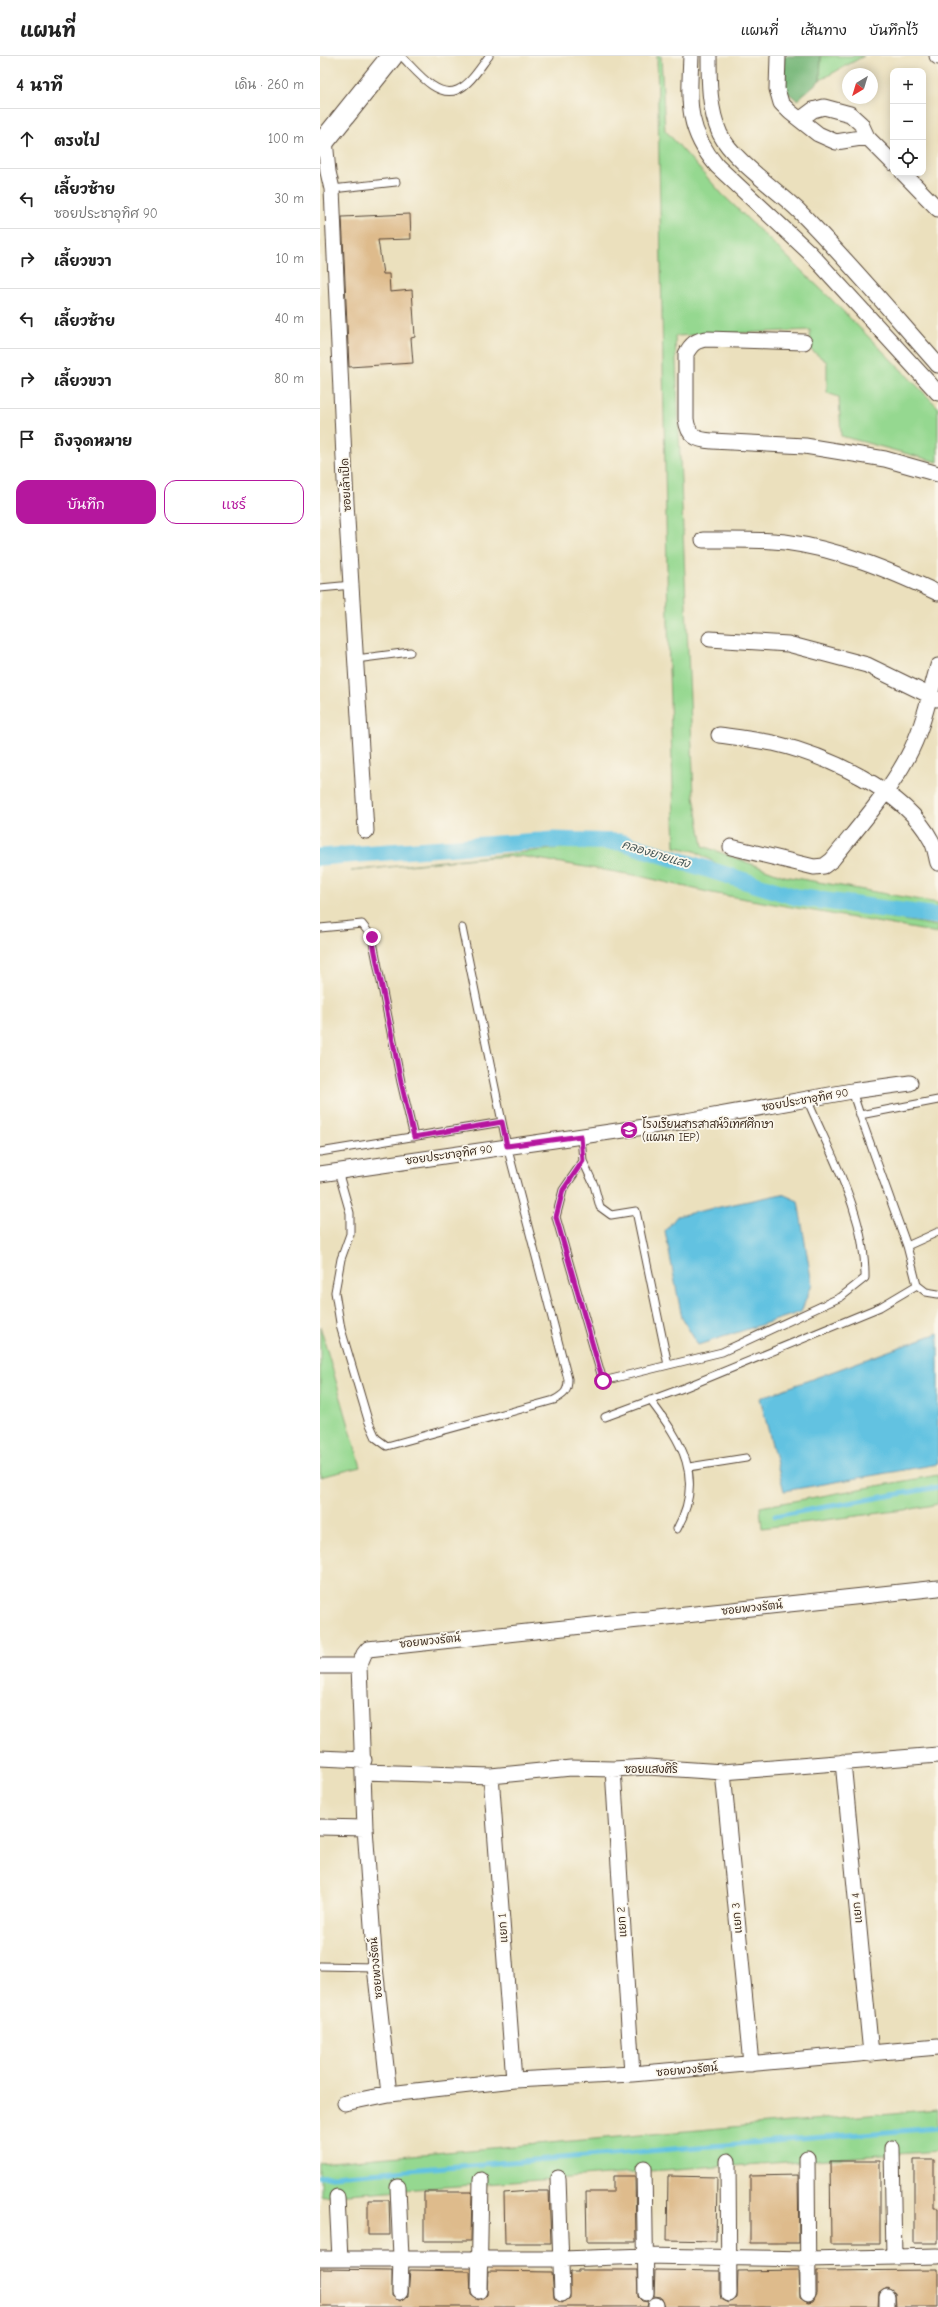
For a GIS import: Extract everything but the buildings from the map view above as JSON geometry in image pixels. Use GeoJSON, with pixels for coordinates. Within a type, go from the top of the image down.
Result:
{"type":"FeatureCollection","features":[{"type":"Feature","properties":{"kind":"street"},"geometry":{"type":"LineString","coordinates":[[322,143],[392,56]]}},
{"type":"Feature","properties":{"kind":"street"},"geometry":{"type":"LineString","coordinates":[[691,56],[691,116],[696,135],[704,151],[717,166],[810,253],[938,393]]}},
{"type":"Feature","properties":{"kind":"street"},"geometry":{"type":"LineString","coordinates":[[709,56],[711,101],[720,135],[744,162],[781,195],[829,243],[938,365]]}},
{"type":"Feature","properties":{"kind":"street"},"geometry":{"type":"LineString","coordinates":[[778,56],[777,89],[781,103],[790,112],[801,119],[818,134],[836,142],[867,137]]}},
{"type":"Feature","properties":{"kind":"street"},"geometry":{"type":"LineString","coordinates":[[801,119],[813,110],[824,107],[850,114],[861,124],[867,137],[890,160]]}},
{"type":"Feature","properties":{"kind":"street","name":"ซอยเล้าเป็ด"},"geometry":{"type":"LineString","coordinates":[[322,143],[332,189],[366,831]]}},
{"type":"Feature","properties":{"kind":"street"},"geometry":{"type":"LineString","coordinates":[[905,176],[938,209]]}},
{"type":"Feature","properties":{"kind":"street"},"geometry":{"type":"LineString","coordinates":[[765,211],[781,195]]}},
{"type":"Feature","properties":{"kind":"street"},"geometry":{"type":"LineString","coordinates":[[804,342],[707,339],[698,340],[690,345],[686,354],[686,419],[687,429],[692,436],[706,441],[812,447],[885,459],[938,474]]}},
{"type":"Feature","properties":{"kind":"street"},"geometry":{"type":"LineString","coordinates":[[703,540],[785,542],[845,555],[898,574],[938,594]]}},
{"type":"Feature","properties":{"kind":"street"},"geometry":{"type":"LineString","coordinates":[[710,639],[788,644],[867,665],[934,697]]}},
{"type":"Feature","properties":{"kind":"street"},"geometry":{"type":"LineString","coordinates":[[732,847],[814,867],[824,866],[832,860],[886,791],[908,756],[934,697],[938,666]]}},
{"type":"Feature","properties":{"kind":"street"},"geometry":{"type":"LineString","coordinates":[[719,734],[774,744],[812,756],[860,776],[886,791],[911,813],[931,840],[938,863]]}},
{"type":"Feature","properties":{"kind":"street","name":"ซอยประชาอุทิศ 90"},"geometry":{"type":"LineString","coordinates":[[320,1174],[686,1121],[852,1091],[910,1084]]}},
{"type":"Feature","properties":{"kind":"street","name":"ซอยพวงรัตน์"},"geometry":{"type":"LineString","coordinates":[[389,2094],[375,1967],[364,1828],[364,1766],[360,1666],[364,1654],[368,1649],[374,1647],[938,1588]]}},
{"type":"Feature","properties":{"kind":"street"},"geometry":{"type":"LineString","coordinates":[[320,1666],[360,1666]]}},
{"type":"Feature","properties":{"kind":"street","name":"ซอยแสงศิริ"},"geometry":{"type":"LineString","coordinates":[[320,1758],[364,1766],[491,1776],[571,1768],[613,1769],[648,1767],[723,1772],[938,1755]]}},
{"type":"Feature","properties":{"kind":"street","name":"แยก 4"},"geometry":{"type":"LineString","coordinates":[[843,1762],[871,2054]]}},
{"type":"Feature","properties":{"kind":"street","name":"แยก 2"},"geometry":{"type":"LineString","coordinates":[[613,1769],[632,2074]]}},
{"type":"Feature","properties":{"kind":"street","name":"แยก 3"},"geometry":{"type":"LineString","coordinates":[[723,1772],[751,2064]]}},
{"type":"Feature","properties":{"kind":"street","name":"แยก 1"},"geometry":{"type":"LineString","coordinates":[[491,1776],[514,2080]]}},
{"type":"Feature","properties":{"kind":"street"},"geometry":{"type":"LineString","coordinates":[[320,1827],[364,1828]]}},
{"type":"Feature","properties":{"kind":"street","name":"ซอยพวงรัตน์"},"geometry":{"type":"LineString","coordinates":[[345,2103],[389,2094],[514,2080],[632,2074],[938,2047]]}},
{"type":"Feature","properties":{"kind":"street"},"geometry":{"type":"LineString","coordinates":[[892,2148],[894,2257]]}},
{"type":"Feature","properties":{"kind":"street"},"geometry":{"type":"LineString","coordinates":[[807,2158],[808,2294]]}},
{"type":"Feature","properties":{"kind":"street"},"geometry":{"type":"LineString","coordinates":[[728,2160],[730,2258],[729,2294]]}},
{"type":"Feature","properties":{"kind":"street"},"geometry":{"type":"LineString","coordinates":[[644,2168],[646,2293]]}},
{"type":"Feature","properties":{"kind":"street"},"geometry":{"type":"LineString","coordinates":[[558,2178],[563,2259],[562,2294]]}},
{"type":"Feature","properties":{"kind":"street"},"geometry":{"type":"LineString","coordinates":[[479,2291],[481,2257],[481,2180]]}},
{"type":"Feature","properties":{"kind":"street"},"geometry":{"type":"LineString","coordinates":[[398,2187],[401,2257],[400,2292]]}},
{"type":"Feature","properties":{"kind":"street"},"geometry":{"type":"LineString","coordinates":[[337,2197],[340,2259]]}},
{"type":"Feature","properties":{"kind":"street"},"geometry":{"type":"LineString","coordinates":[[320,2259],[481,2257],[563,2259],[645,2256],[808,2259],[938,2256]]}},
{"type":"Feature","properties":{"kind":"lane"},"geometry":{"type":"LineString","coordinates":[[401,56],[430,84],[445,92],[457,90],[467,82],[489,56]]}},
{"type":"Feature","properties":{"kind":"lane"},"geometry":{"type":"LineString","coordinates":[[332,189],[396,182]]}},
{"type":"Feature","properties":{"kind":"lane"},"geometry":{"type":"LineString","coordinates":[[320,588],[352,585]]}},
{"type":"Feature","properties":{"kind":"lane"},"geometry":{"type":"LineString","coordinates":[[356,659],[410,652]]}},
{"type":"Feature","properties":{"kind":"lane"},"geometry":{"type":"LineString","coordinates":[[320,928],[362,924],[372,937],[401,1082],[414,1137]]}},
{"type":"Feature","properties":{"kind":"lane"},"geometry":{"type":"LineString","coordinates":[[338,1171],[350,1214],[350,1234],[341,1259],[335,1292],[341,1329],[368,1420],[376,1438],[388,1446],[554,1400],[564,1394],[568,1389],[568,1379],[507,1146],[462,928]]}},
{"type":"Feature","properties":{"kind":"lane"},"geometry":{"type":"LineString","coordinates":[[852,1091],[907,1246],[917,1285],[926,1292],[938,1294]]}},
{"type":"Feature","properties":{"kind":"lane"},"geometry":{"type":"LineString","coordinates":[[583,1161],[563,1190],[556,1217],[603,1381],[722,1352],[841,1296],[865,1278],[865,1256],[854,1208],[807,1099]]}},
{"type":"Feature","properties":{"kind":"lane"},"geometry":{"type":"LineString","coordinates":[[860,1115],[938,1100]]}},
{"type":"Feature","properties":{"kind":"lane"},"geometry":{"type":"LineString","coordinates":[[320,1152],[502,1122]]}},
{"type":"Feature","properties":{"kind":"lane"},"geometry":{"type":"LineString","coordinates":[[581,1136],[583,1161],[594,1185],[600,1207],[611,1215],[636,1211],[668,1365]]}},
{"type":"Feature","properties":{"kind":"lane"},"geometry":{"type":"LineString","coordinates":[[907,1246],[938,1232]]}},
{"type":"Feature","properties":{"kind":"lane"},"geometry":{"type":"LineString","coordinates":[[605,1417],[880,1307],[917,1285]]}},
{"type":"Feature","properties":{"kind":"lane"},"geometry":{"type":"LineString","coordinates":[[650,1400],[674,1430],[685,1453],[690,1473],[686,1509],[677,1530]]}},
{"type":"Feature","properties":{"kind":"lane"},"geometry":{"type":"LineString","coordinates":[[688,1467],[746,1458]]}},
{"type":"Feature","properties":{"kind":"lane"},"geometry":{"type":"LineString","coordinates":[[320,1966],[375,1967]]}},
{"type":"Feature","properties":{"kind":"green space"},"geometry":{"type":"Polygon","coordinates":[[[657,56],[661,56],[665,130],[722,194],[831,299],[938,407],[938,462],[841,436],[839,397],[827,393],[827,362],[811,350],[810,330],[675,336],[694,796],[703,846],[784,876],[938,903],[938,913],[783,890],[724,868],[695,851],[675,847],[669,672],[657,56]]]}},
{"type":"Feature","properties":{"kind":"green space"},"geometry":{"type":"Polygon","coordinates":[[[784,56],[821,56],[820,80],[797,100],[783,89],[784,56]]]}},
{"type":"Feature","properties":{"kind":"green space"},"geometry":{"type":"Polygon","coordinates":[[[821,56],[864,56],[842,68],[820,80],[821,56]]]}},
{"type":"Feature","properties":{"kind":"green space"},"geometry":{"type":"Polygon","coordinates":[[[589,845],[621,850],[806,903],[938,926],[938,933],[712,893],[639,876],[520,856],[477,858],[351,871],[589,845]]]}},
{"type":"Feature","properties":{"kind":"green space"},"geometry":{"type":"Polygon","coordinates":[[[320,1326],[361,1467],[320,1477],[320,1326]]]}},
{"type":"Feature","properties":{"kind":"green space"},"geometry":{"type":"Polygon","coordinates":[[[938,1475],[938,1504],[912,1509],[762,1528],[760,1507],[938,1475]]]}},
{"type":"Feature","properties":{"kind":"green space"},"geometry":{"type":"Polygon","coordinates":[[[938,2109],[938,2151],[320,2196],[320,2163],[938,2109]]]}},
{"type":"Feature","properties":{"kind":"water"},"geometry":{"type":"Polygon","coordinates":[[[782,1194],[798,1201],[812,1284],[801,1312],[698,1345],[682,1318],[665,1231],[677,1216],[782,1194]]]}},
{"type":"Feature","properties":{"kind":"water"},"geometry":{"type":"Polygon","coordinates":[[[938,1333],[938,1464],[784,1491],[760,1398],[938,1333]]]}},
{"type":"Feature","properties":{"kind":"waterway","name":"คลองยายแสง"},"geometry":{"type":"LineString","coordinates":[[320,857],[553,840],[621,842],[796,897],[938,916]]}},
{"type":"Feature","properties":{"kind":"waterway"},"geometry":{"type":"LineString","coordinates":[[775,1516],[938,1487]]}},
{"type":"Feature","properties":{"kind":"waterway"},"geometry":{"type":"LineString","coordinates":[[320,2177],[938,2128]]}},
{"type":"Feature","properties":{"kind":"place","name":"โรงเรียนสารสาสน์วิเทศศึกษา (แผนก IEP)"},"geometry":{"type":"Point","coordinates":[629,1130]}},
{"type":"Feature","properties":{"kind":"route"},"geometry":{"type":"LineString","coordinates":[[372,937],[401,1082],[414,1137],[463,1130],[502,1122],[507,1146],[581,1136],[583,1161],[563,1190],[556,1217],[603,1381]]}}]}
